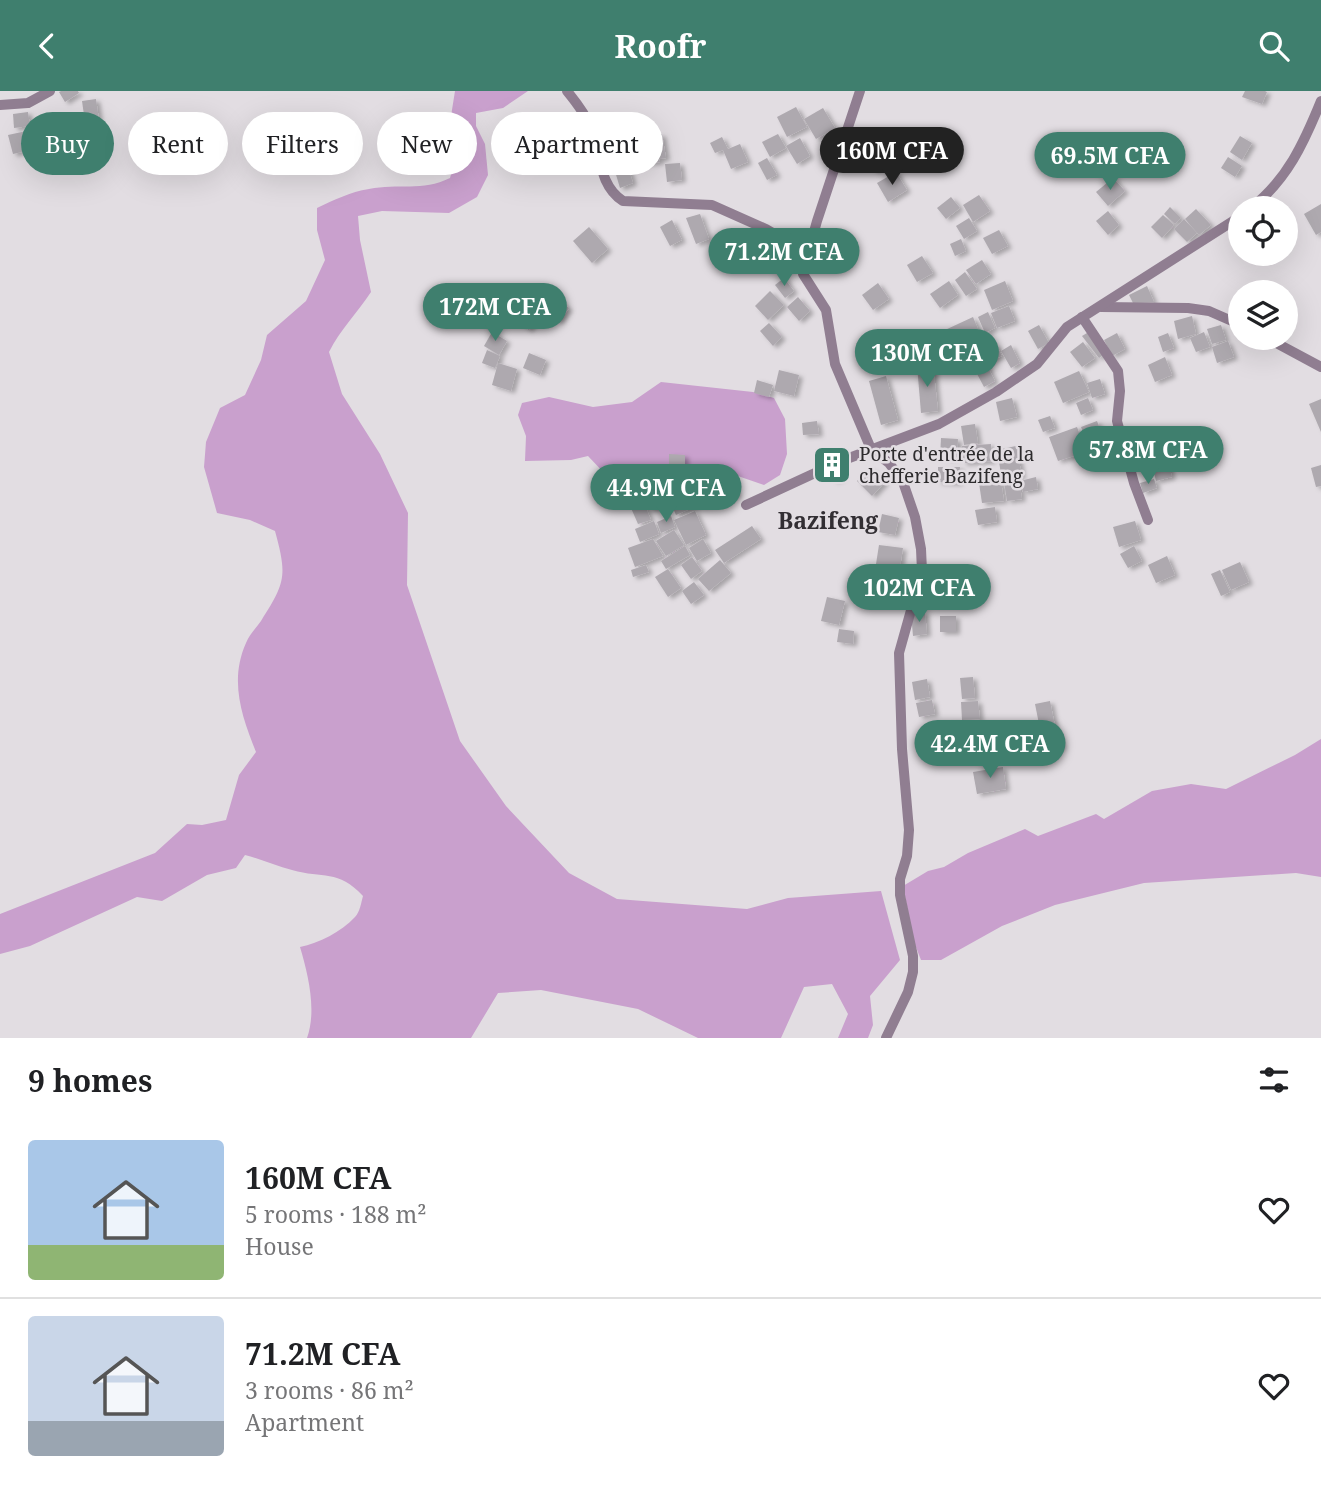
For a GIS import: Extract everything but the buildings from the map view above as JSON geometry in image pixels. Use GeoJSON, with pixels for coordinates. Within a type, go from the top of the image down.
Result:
{"type":"FeatureCollection","features":[{"type":"Feature","properties":{"kind":"street"},"geometry":{"type":"LineString","coordinates":[[0,105],[28,103],[50,91]]}},
{"type":"Feature","properties":{"kind":"street"},"geometry":{"type":"LineString","coordinates":[[567,91],[591,127],[606,183],[614,195],[623,201],[712,205],[727,210],[807,253],[803,274],[826,310],[835,364],[871,449],[889,463],[903,482],[915,517],[922,571],[899,653],[902,749],[909,830],[907,856],[900,879],[900,895],[913,955],[913,972],[908,992],[886,1038]]}},
{"type":"Feature","properties":{"kind":"street"},"geometry":{"type":"LineString","coordinates":[[803,274],[817,221],[860,91]]}},
{"type":"Feature","properties":{"kind":"street"},"geometry":{"type":"LineString","coordinates":[[1264,196],[1281,180],[1299,152],[1321,101]]}},
{"type":"Feature","properties":{"kind":"street"},"geometry":{"type":"LineString","coordinates":[[746,505],[832,465],[939,424],[996,392],[1037,363],[1067,327],[1228,224]]}},
{"type":"Feature","properties":{"kind":"street"},"geometry":{"type":"LineString","coordinates":[[1100,307],[1199,309],[1228,319]]}},
{"type":"Feature","properties":{"kind":"street"},"geometry":{"type":"LineString","coordinates":[[1082,317],[1118,370],[1120,391],[1117,421],[1134,484],[1148,520]]}},
{"type":"Feature","properties":{"kind":"street"},"geometry":{"type":"LineString","coordinates":[[1289,350],[1321,367]]}},
{"type":"Feature","properties":{"kind":"shaded area"},"geometry":{"type":"Polygon","coordinates":[[[455,91],[528,91],[503,108],[477,113],[452,112],[455,91]]]}},
{"type":"Feature","properties":{"kind":"shaded area"},"geometry":{"type":"Polygon","coordinates":[[[477,128],[485,144],[488,175],[477,197],[449,213],[382,211],[358,216],[371,292],[329,352],[342,394],[380,454],[408,513],[407,585],[460,741],[506,806],[569,873],[617,899],[747,909],[788,898],[881,891],[900,960],[870,996],[873,1025],[868,1038],[838,1038],[848,1014],[832,984],[804,987],[781,1038],[698,1038],[638,1009],[541,990],[498,993],[471,1038],[307,1038],[311,1004],[300,947],[315,943],[343,927],[358,913],[363,896],[338,878],[303,873],[245,855],[236,868],[207,875],[162,901],[137,897],[30,946],[0,954],[0,914],[155,853],[187,824],[202,825],[226,820],[239,775],[256,752],[239,699],[238,671],[241,657],[249,637],[280,587],[282,569],[275,531],[250,520],[217,513],[204,467],[206,442],[220,408],[245,395],[261,360],[267,335],[306,301],[325,260],[317,230],[317,208],[362,190],[430,185],[450,178],[451,175],[477,175],[477,128]]]}},
{"type":"Feature","properties":{"kind":"shaded area"},"geometry":{"type":"Polygon","coordinates":[[[661,382],[753,392],[774,398],[785,419],[787,454],[780,475],[764,485],[732,474],[701,477],[678,486],[651,484],[635,497],[606,475],[588,456],[571,460],[525,461],[526,436],[518,415],[522,403],[549,397],[593,407],[632,402],[661,382]]]}},
{"type":"Feature","properties":{"kind":"shaded area"},"geometry":{"type":"Polygon","coordinates":[[[1321,739],[1321,877],[1296,873],[1144,883],[1055,905],[1002,926],[941,960],[921,960],[914,942],[903,886],[928,871],[944,867],[968,853],[1025,829],[1038,836],[1096,814],[1104,819],[1152,791],[1191,784],[1226,789],[1321,739]]]}},
{"type":"Feature","properties":{"kind":"place","name":"Porte d'entrée de la chefferie Bazifeng"},"geometry":{"type":"Point","coordinates":[832,465]}},
{"type":"Feature","properties":{"kind":"district","name":"Bazifeng"},"geometry":{"type":"Point","coordinates":[828,520]}}]}
